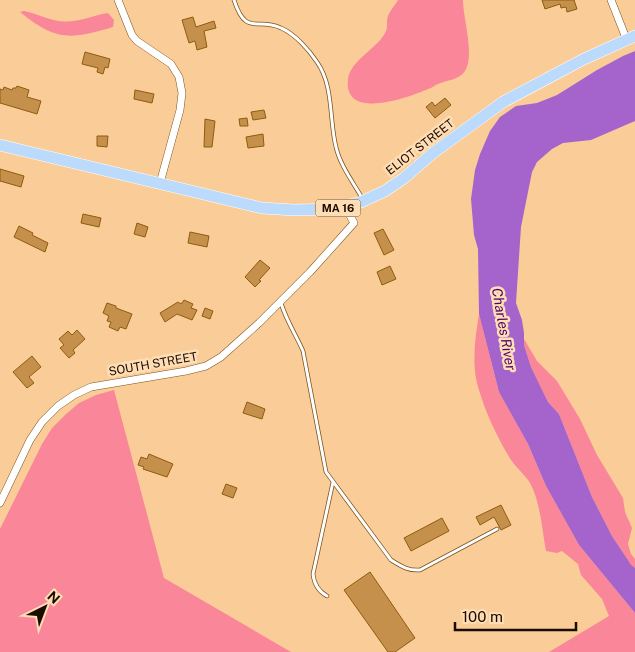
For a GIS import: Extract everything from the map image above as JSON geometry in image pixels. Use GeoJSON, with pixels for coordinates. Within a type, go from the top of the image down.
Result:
{"type":"FeatureCollection","features":[{"type":"Feature","properties":{"kind":"main road","name":"ELIOT STREET"},"geometry":{"type":"LineString","coordinates":[[0,145],[262,208],[334,209],[364,201],[385,191],[503,102],[630,37]]}},
{"type":"Feature","properties":{"kind":"street"},"geometry":{"type":"LineString","coordinates":[[118,0],[132,35],[137,41],[170,64],[179,77],[182,93],[180,110],[160,183]]}},
{"type":"Feature","properties":{"kind":"street"},"geometry":{"type":"LineString","coordinates":[[611,0],[613,8],[630,37]]}},
{"type":"Feature","properties":{"kind":"street","name":"SOUTH STREET"},"geometry":{"type":"LineString","coordinates":[[0,503],[30,440],[42,422],[58,406],[74,395],[91,387],[206,366],[235,346],[310,272],[354,223],[345,206]]}},
{"type":"Feature","properties":{"kind":"lane"},"geometry":{"type":"LineString","coordinates":[[234,0],[238,12],[243,19],[250,24],[280,27],[307,50],[318,63],[328,90],[336,149],[341,162],[364,201]]}},
{"type":"Feature","properties":{"kind":"lane"},"geometry":{"type":"LineString","coordinates":[[280,300],[285,316],[303,351],[326,472],[391,560],[412,570],[420,570],[497,529]]}},
{"type":"Feature","properties":{"kind":"lane"},"geometry":{"type":"LineString","coordinates":[[327,596],[320,592],[314,581],[313,574],[333,481]]}},
{"type":"Feature","properties":{"kind":"shaded area"},"geometry":{"type":"Polygon","coordinates":[[[398,0],[463,0],[469,47],[468,64],[465,71],[456,78],[419,93],[379,103],[366,103],[356,100],[349,92],[348,79],[350,72],[382,37],[387,29],[388,16],[398,0]]]}},
{"type":"Feature","properties":{"kind":"shaded area"},"geometry":{"type":"Polygon","coordinates":[[[24,11],[61,21],[75,21],[108,13],[114,20],[113,27],[74,36],[64,35],[54,33],[33,22],[20,12],[24,11]]]}},
{"type":"Feature","properties":{"kind":"shaded area"},"geometry":{"type":"Polygon","coordinates":[[[479,314],[499,392],[528,444],[546,486],[579,545],[635,613],[635,652],[549,652],[609,616],[602,599],[581,575],[578,564],[562,551],[557,553],[546,551],[539,511],[532,487],[511,460],[502,444],[479,390],[474,362],[479,314]]]}},
{"type":"Feature","properties":{"kind":"shaded area"},"geometry":{"type":"Polygon","coordinates":[[[524,339],[537,361],[557,381],[580,419],[597,455],[623,498],[625,512],[632,528],[628,544],[631,554],[635,559],[635,568],[631,566],[612,536],[592,497],[559,414],[548,402],[531,367],[524,339]]]}},
{"type":"Feature","properties":{"kind":"shaded area"},"geometry":{"type":"Polygon","coordinates":[[[114,390],[164,578],[291,652],[0,652],[0,529],[42,444],[52,428],[79,403],[96,395],[114,390]]]}},
{"type":"Feature","properties":{"kind":"water","name":"Charles River"},"geometry":{"type":"Polygon","coordinates":[[[635,51],[635,121],[591,140],[563,143],[552,149],[537,162],[532,172],[521,227],[516,303],[522,320],[524,345],[531,367],[548,402],[559,414],[592,497],[612,536],[635,568],[635,613],[579,545],[546,486],[528,444],[499,392],[479,314],[478,249],[474,235],[471,199],[475,170],[480,154],[490,131],[500,117],[516,106],[537,103],[557,95],[597,70],[635,51]]]}},
{"type":"Feature","properties":{"kind":"building"},"geometry":{"type":"Polygon","coordinates":[[[542,0],[574,0],[577,9],[567,12],[566,7],[561,8],[560,4],[545,9],[542,0]]]}},
{"type":"Feature","properties":{"kind":"building"},"geometry":{"type":"Polygon","coordinates":[[[193,17],[196,27],[214,21],[216,28],[204,31],[207,47],[197,50],[195,41],[189,43],[182,20],[193,17]]]}},
{"type":"Feature","properties":{"kind":"building"},"geometry":{"type":"Polygon","coordinates":[[[85,52],[110,59],[108,68],[105,67],[103,74],[97,72],[98,68],[82,64],[85,52]]]}},
{"type":"Feature","properties":{"kind":"building"},"geometry":{"type":"Polygon","coordinates":[[[17,86],[29,90],[27,97],[41,101],[37,114],[0,103],[0,89],[3,90],[4,87],[12,90],[17,86]]]}},
{"type":"Feature","properties":{"kind":"building"},"geometry":{"type":"Polygon","coordinates":[[[135,90],[154,94],[152,103],[134,99],[135,90]]]}},
{"type":"Feature","properties":{"kind":"building"},"geometry":{"type":"Polygon","coordinates":[[[445,98],[451,105],[435,118],[426,107],[432,102],[435,106],[445,98]]]}},
{"type":"Feature","properties":{"kind":"building"},"geometry":{"type":"Polygon","coordinates":[[[264,110],[266,118],[253,120],[251,112],[264,110]]]}},
{"type":"Feature","properties":{"kind":"building"},"geometry":{"type":"Polygon","coordinates":[[[247,118],[248,126],[240,126],[239,119],[247,118]]]}},
{"type":"Feature","properties":{"kind":"building"},"geometry":{"type":"Polygon","coordinates":[[[205,119],[215,121],[212,147],[204,147],[205,119]]]}},
{"type":"Feature","properties":{"kind":"building"},"geometry":{"type":"Polygon","coordinates":[[[263,134],[264,146],[248,148],[246,137],[263,134]]]}},
{"type":"Feature","properties":{"kind":"building"},"geometry":{"type":"Polygon","coordinates":[[[97,136],[108,136],[107,147],[97,146],[97,136]]]}},
{"type":"Feature","properties":{"kind":"building"},"geometry":{"type":"Polygon","coordinates":[[[0,169],[24,176],[21,187],[0,181],[0,169]]]}},
{"type":"Feature","properties":{"kind":"building"},"geometry":{"type":"Polygon","coordinates":[[[83,214],[101,218],[99,227],[81,223],[83,214]]]}},
{"type":"Feature","properties":{"kind":"building"},"geometry":{"type":"Polygon","coordinates":[[[137,223],[148,227],[145,237],[134,234],[137,223]]]}},
{"type":"Feature","properties":{"kind":"building"},"geometry":{"type":"Polygon","coordinates":[[[19,226],[48,243],[45,252],[14,237],[19,226]]]}},
{"type":"Feature","properties":{"kind":"building"},"geometry":{"type":"Polygon","coordinates":[[[383,229],[394,250],[384,255],[374,233],[383,229]]]}},
{"type":"Feature","properties":{"kind":"building"},"geometry":{"type":"Polygon","coordinates":[[[190,232],[209,236],[207,247],[188,243],[190,232]]]}},
{"type":"Feature","properties":{"kind":"building"},"geometry":{"type":"Polygon","coordinates":[[[260,260],[270,268],[255,287],[245,277],[260,260]]]}},
{"type":"Feature","properties":{"kind":"building"},"geometry":{"type":"Polygon","coordinates":[[[390,266],[396,279],[382,285],[377,272],[390,266]]]}},
{"type":"Feature","properties":{"kind":"building"},"geometry":{"type":"Polygon","coordinates":[[[184,300],[193,304],[191,308],[197,310],[192,320],[177,314],[165,322],[160,313],[178,302],[181,304],[184,300]]]}},
{"type":"Feature","properties":{"kind":"building"},"geometry":{"type":"Polygon","coordinates":[[[107,303],[132,314],[126,329],[120,327],[118,331],[109,327],[111,322],[107,321],[109,316],[103,313],[107,303]]]}},
{"type":"Feature","properties":{"kind":"building"},"geometry":{"type":"Polygon","coordinates":[[[205,308],[213,311],[210,319],[202,316],[205,308]]]}},
{"type":"Feature","properties":{"kind":"building"},"geometry":{"type":"Polygon","coordinates":[[[77,330],[85,339],[73,350],[75,353],[69,358],[60,348],[64,345],[59,339],[68,331],[72,335],[77,330]]]}},
{"type":"Feature","properties":{"kind":"building"},"geometry":{"type":"Polygon","coordinates":[[[32,356],[41,367],[29,377],[34,383],[27,388],[13,372],[32,356]]]}},
{"type":"Feature","properties":{"kind":"building"},"geometry":{"type":"Polygon","coordinates":[[[247,402],[265,409],[262,419],[243,413],[247,402]]]}},
{"type":"Feature","properties":{"kind":"building"},"geometry":{"type":"Polygon","coordinates":[[[149,454],[173,464],[167,477],[143,469],[144,467],[138,465],[141,457],[147,459],[149,454]]]}},
{"type":"Feature","properties":{"kind":"building"},"geometry":{"type":"Polygon","coordinates":[[[226,484],[237,488],[233,498],[222,494],[226,484]]]}},
{"type":"Feature","properties":{"kind":"building"},"geometry":{"type":"Polygon","coordinates":[[[501,505],[511,525],[501,530],[494,517],[480,525],[476,517],[501,505]]]}},
{"type":"Feature","properties":{"kind":"building"},"geometry":{"type":"Polygon","coordinates":[[[442,518],[449,531],[411,551],[404,538],[442,518]]]}},
{"type":"Feature","properties":{"kind":"building"},"geometry":{"type":"Polygon","coordinates":[[[370,572],[415,638],[395,652],[388,652],[344,590],[370,572]]]}}]}
